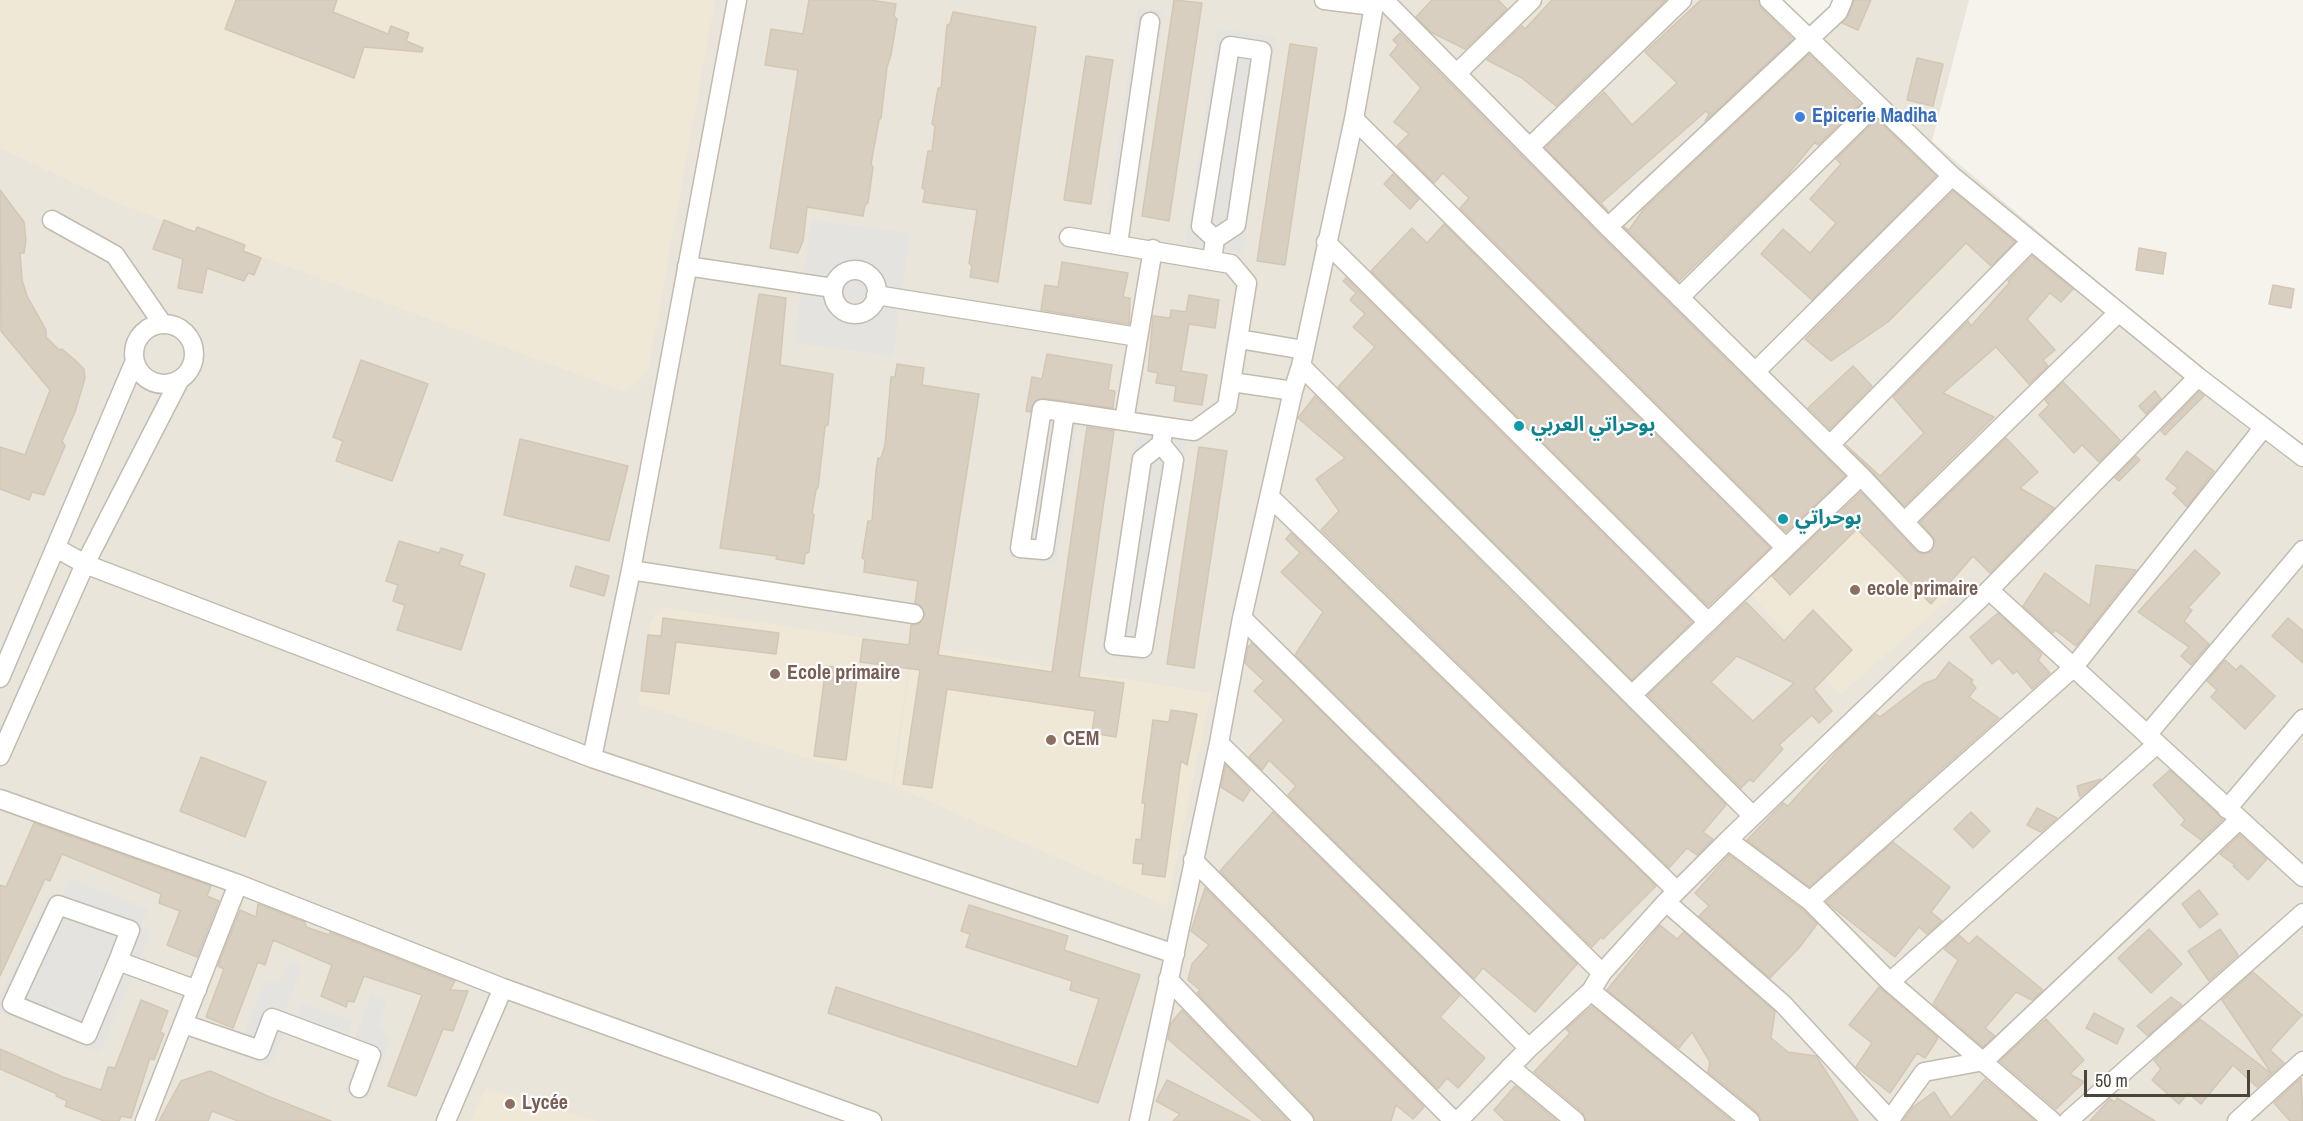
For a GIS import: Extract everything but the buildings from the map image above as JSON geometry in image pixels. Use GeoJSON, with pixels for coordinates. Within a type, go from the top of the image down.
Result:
{"type":"FeatureCollection","features":[{"type":"Feature","properties":{"kind":"street"},"geometry":{"type":"LineString","coordinates":[[591,758],[631,570],[737,0]]}},
{"type":"Feature","properties":{"kind":"street"},"geometry":{"type":"LineString","coordinates":[[1324,0],[1378,2],[1457,73],[1608,227],[1681,296],[1861,476],[1924,543]]}},
{"type":"Feature","properties":{"kind":"street"},"geometry":{"type":"LineString","coordinates":[[1457,73],[1532,0]]}},
{"type":"Feature","properties":{"kind":"street"},"geometry":{"type":"LineString","coordinates":[[1531,146],[1682,0]]}},
{"type":"Feature","properties":{"kind":"street"},"geometry":{"type":"LineString","coordinates":[[1769,0],[1952,176],[2198,377],[2303,457]]}},
{"type":"Feature","properties":{"kind":"street"},"geometry":{"type":"LineString","coordinates":[[1608,227],[1838,12],[1843,0]]}},
{"type":"Feature","properties":{"kind":"street"},"geometry":{"type":"LineString","coordinates":[[1138,1121],[1219,743],[1242,618],[1302,358],[1378,2]]}},
{"type":"Feature","properties":{"kind":"street"},"geometry":{"type":"LineString","coordinates":[[1118,244],[1150,22]]}},
{"type":"Feature","properties":{"kind":"street"},"geometry":{"type":"LineString","coordinates":[[1212,260],[1215,239],[1236,225],[1262,51],[1230,46],[1201,226],[1215,239]]}},
{"type":"Feature","properties":{"kind":"street"},"geometry":{"type":"LineString","coordinates":[[1681,296],[1876,104]]}},
{"type":"Feature","properties":{"kind":"street"},"geometry":{"type":"LineString","coordinates":[[1354,119],[1786,548]]}},
{"type":"Feature","properties":{"kind":"street"},"geometry":{"type":"LineString","coordinates":[[1756,371],[1952,176]]}},
{"type":"Feature","properties":{"kind":"street"},"geometry":{"type":"LineString","coordinates":[[52,220],[115,255],[162,323]]}},
{"type":"Feature","properties":{"kind":"street"},"geometry":{"type":"LineString","coordinates":[[1065,412],[1044,550],[1020,548],[1042,409],[1065,412],[1124,421],[1163,435],[1194,430],[1227,407],[1247,283],[1231,264],[1153,249],[1069,237]]}},
{"type":"Feature","properties":{"kind":"street"},"geometry":{"type":"LineString","coordinates":[[1830,445],[2031,241]]}},
{"type":"Feature","properties":{"kind":"street"},"geometry":{"type":"LineString","coordinates":[[1326,242],[1708,622]]}},
{"type":"Feature","properties":{"kind":"street"},"geometry":{"type":"LineString","coordinates":[[1124,421],[1153,249]]}},
{"type":"Feature","properties":{"kind":"street"},"geometry":{"type":"LineString","coordinates":[[687,266],[833,288]]}},
{"type":"Feature","properties":{"kind":"street"},"geometry":{"type":"LineString","coordinates":[[858,270],[870,276],[876,295],[873,304],[856,314],[846,312],[838,306],[833,288],[845,272],[858,270]]}},
{"type":"Feature","properties":{"kind":"street"},"geometry":{"type":"LineString","coordinates":[[876,295],[1138,337]]}},
{"type":"Feature","properties":{"kind":"street"},"geometry":{"type":"LineString","coordinates":[[1904,522],[2119,312]]}},
{"type":"Feature","properties":{"kind":"street"},"geometry":{"type":"LineString","coordinates":[[0,678],[134,363],[134,349],[139,336],[149,327],[162,323],[176,326],[187,333],[194,346],[194,359],[189,372],[179,381],[85,564],[0,756]]}},
{"type":"Feature","properties":{"kind":"street"},"geometry":{"type":"LineString","coordinates":[[1239,339],[1302,358],[1753,816]]}},
{"type":"Feature","properties":{"kind":"street"},"geometry":{"type":"LineString","coordinates":[[134,363],[141,375],[152,382],[165,385],[179,381]]}},
{"type":"Feature","properties":{"kind":"street"},"geometry":{"type":"LineString","coordinates":[[1193,860],[1456,1121],[1529,1048],[1591,991],[1602,973],[1671,896],[1989,590],[2198,377]]}},
{"type":"Feature","properties":{"kind":"street"},"geometry":{"type":"LineString","coordinates":[[1232,382],[1293,391]]}},
{"type":"Feature","properties":{"kind":"street"},"geometry":{"type":"LineString","coordinates":[[1810,901],[2073,668],[2264,427]]}},
{"type":"Feature","properties":{"kind":"street"},"geometry":{"type":"LineString","coordinates":[[1163,435],[1174,460],[1143,648],[1114,645],[1142,459],[1163,435]]}},
{"type":"Feature","properties":{"kind":"street"},"geometry":{"type":"LineString","coordinates":[[1632,695],[1861,476]]}},
{"type":"Feature","properties":{"kind":"street"},"geometry":{"type":"LineString","coordinates":[[1270,497],[1671,896],[1783,1004],[1890,1121],[1924,1072],[1984,1061],[2233,814],[2303,719]]}},
{"type":"Feature","properties":{"kind":"street"},"geometry":{"type":"LineString","coordinates":[[56,548],[85,564],[591,758],[1175,954]]}},
{"type":"Feature","properties":{"kind":"street"},"geometry":{"type":"LineString","coordinates":[[1890,982],[2152,740],[2303,550]]}},
{"type":"Feature","properties":{"kind":"street"},"geometry":{"type":"LineString","coordinates":[[631,570],[914,614]]}},
{"type":"Feature","properties":{"kind":"street"},"geometry":{"type":"LineString","coordinates":[[1989,590],[2303,877]]}},
{"type":"Feature","properties":{"kind":"street"},"geometry":{"type":"LineString","coordinates":[[1242,618],[1602,973]]}},
{"type":"Feature","properties":{"kind":"street"},"geometry":{"type":"LineString","coordinates":[[1219,743],[1529,1048]]}},
{"type":"Feature","properties":{"kind":"street"},"geometry":{"type":"LineString","coordinates":[[0,799],[238,884],[504,988],[872,1121]]}},
{"type":"Feature","properties":{"kind":"street"},"geometry":{"type":"LineString","coordinates":[[1728,840],[1810,901],[1890,982],[2052,1121]]}},
{"type":"Feature","properties":{"kind":"street"},"geometry":{"type":"LineString","coordinates":[[145,1121],[238,884]]}},
{"type":"Feature","properties":{"kind":"street"},"geometry":{"type":"LineString","coordinates":[[58,905],[130,930],[118,961],[87,1035],[12,1004],[58,905]]}},
{"type":"Feature","properties":{"kind":"street"},"geometry":{"type":"LineString","coordinates":[[2068,1121],[2303,913]]}},
{"type":"Feature","properties":{"kind":"street"},"geometry":{"type":"LineString","coordinates":[[118,961],[197,990]]}},
{"type":"Feature","properties":{"kind":"street"},"geometry":{"type":"LineString","coordinates":[[1168,979],[1304,1121]]}},
{"type":"Feature","properties":{"kind":"street"},"geometry":{"type":"LineString","coordinates":[[446,1121],[504,988]]}},
{"type":"Feature","properties":{"kind":"street"},"geometry":{"type":"LineString","coordinates":[[1591,991],[1750,1121]]}},
{"type":"Feature","properties":{"kind":"street"},"geometry":{"type":"LineString","coordinates":[[184,1024],[260,1050],[272,1018],[371,1055],[359,1088]]}},
{"type":"Feature","properties":{"kind":"street"},"geometry":{"type":"LineString","coordinates":[[2237,1121],[2303,1061]]}},
{"type":"Feature","properties":{"kind":"street"},"geometry":{"type":"LineString","coordinates":[[1510,1067],[1575,1121]]}},
{"type":"Feature","properties":{"kind":"shaded area"},"geometry":{"type":"Polygon","coordinates":[[[0,0],[1779,0],[1822,42],[1843,17],[1850,0],[1969,0],[1932,141],[2303,456],[2303,1121],[0,1121],[0,0]]]}},
{"type":"Feature","properties":{"kind":"shaded area"},"geometry":{"type":"Polygon","coordinates":[[[0,0],[715,0],[648,372],[625,392],[115,202],[0,148],[0,0]]]}},
{"type":"Feature","properties":{"kind":"shaded area"},"geometry":{"type":"Polygon","coordinates":[[[1138,7],[1164,11],[1133,219],[1107,215],[1138,7]]]}},
{"type":"Feature","properties":{"kind":"shaded area"},"geometry":{"type":"Polygon","coordinates":[[[1218,28],[1276,37],[1243,254],[1185,245],[1218,28]]]}},
{"type":"Feature","properties":{"kind":"shaded area"},"geometry":{"type":"Polygon","coordinates":[[[811,220],[910,233],[893,356],[794,343],[811,220]]]}},
{"type":"Feature","properties":{"kind":"shaded area"},"geometry":{"type":"Polygon","coordinates":[[[1034,401],[1080,408],[1056,564],[1010,557],[1034,401]]]}},
{"type":"Feature","properties":{"kind":"shaded area"},"geometry":{"type":"Polygon","coordinates":[[[1138,432],[1187,440],[1149,662],[1100,654],[1138,432]]]}},
{"type":"Feature","properties":{"kind":"shaded area","name":"ecole primaire"},"geometry":{"type":"Polygon","coordinates":[[[1859,483],[1962,588],[1840,695],[1748,591],[1859,483]]]}},
{"type":"Feature","properties":{"kind":"shaded area","name":"Ecole primaire"},"geometry":{"type":"Polygon","coordinates":[[[665,608],[911,645],[892,785],[638,704],[650,623],[654,614],[665,608]]]}},
{"type":"Feature","properties":{"kind":"shaded area","name":"CEM"},"geometry":{"type":"Polygon","coordinates":[[[913,645],[1211,693],[1167,906],[894,786],[913,645]]]}},
{"type":"Feature","properties":{"kind":"shaded area"},"geometry":{"type":"Polygon","coordinates":[[[71,879],[148,909],[141,927],[151,931],[100,1053],[0,1012],[0,997],[50,892],[63,896],[71,879]]]}},
{"type":"Feature","properties":{"kind":"shaded area"},"geometry":{"type":"Polygon","coordinates":[[[289,960],[302,966],[285,1011],[288,1018],[295,1017],[302,1003],[352,1020],[348,1034],[350,1038],[355,1038],[371,995],[386,1000],[379,1027],[391,1037],[369,1100],[344,1091],[357,1060],[284,1034],[270,1067],[235,1054],[266,980],[273,982],[282,979],[289,960]]]}},
{"type":"Feature","properties":{"kind":"shaded area","name":"Lycée"},"geometry":{"type":"Polygon","coordinates":[[[486,1087],[598,1121],[471,1121],[486,1087]]]}},
{"type":"Feature","properties":{"kind":"place","name":"Epicerie Madiha"},"geometry":{"type":"Point","coordinates":[1800,117]}},
{"type":"Feature","properties":{"kind":"place","name":"بوحراتي العربي"},"geometry":{"type":"Point","coordinates":[1519,426]}},
{"type":"Feature","properties":{"kind":"place","name":"بوحراتي"},"geometry":{"type":"Point","coordinates":[1783,519]}},
{"type":"Feature","properties":{"kind":"place","name":"ecole primaire"},"geometry":{"type":"Point","coordinates":[1855,590]}},
{"type":"Feature","properties":{"kind":"place","name":"Ecole primaire"},"geometry":{"type":"Point","coordinates":[775,674]}},
{"type":"Feature","properties":{"kind":"place","name":"CEM"},"geometry":{"type":"Point","coordinates":[1051,740]}},
{"type":"Feature","properties":{"kind":"place","name":"Lycée"},"geometry":{"type":"Point","coordinates":[510,1104]}}]}
